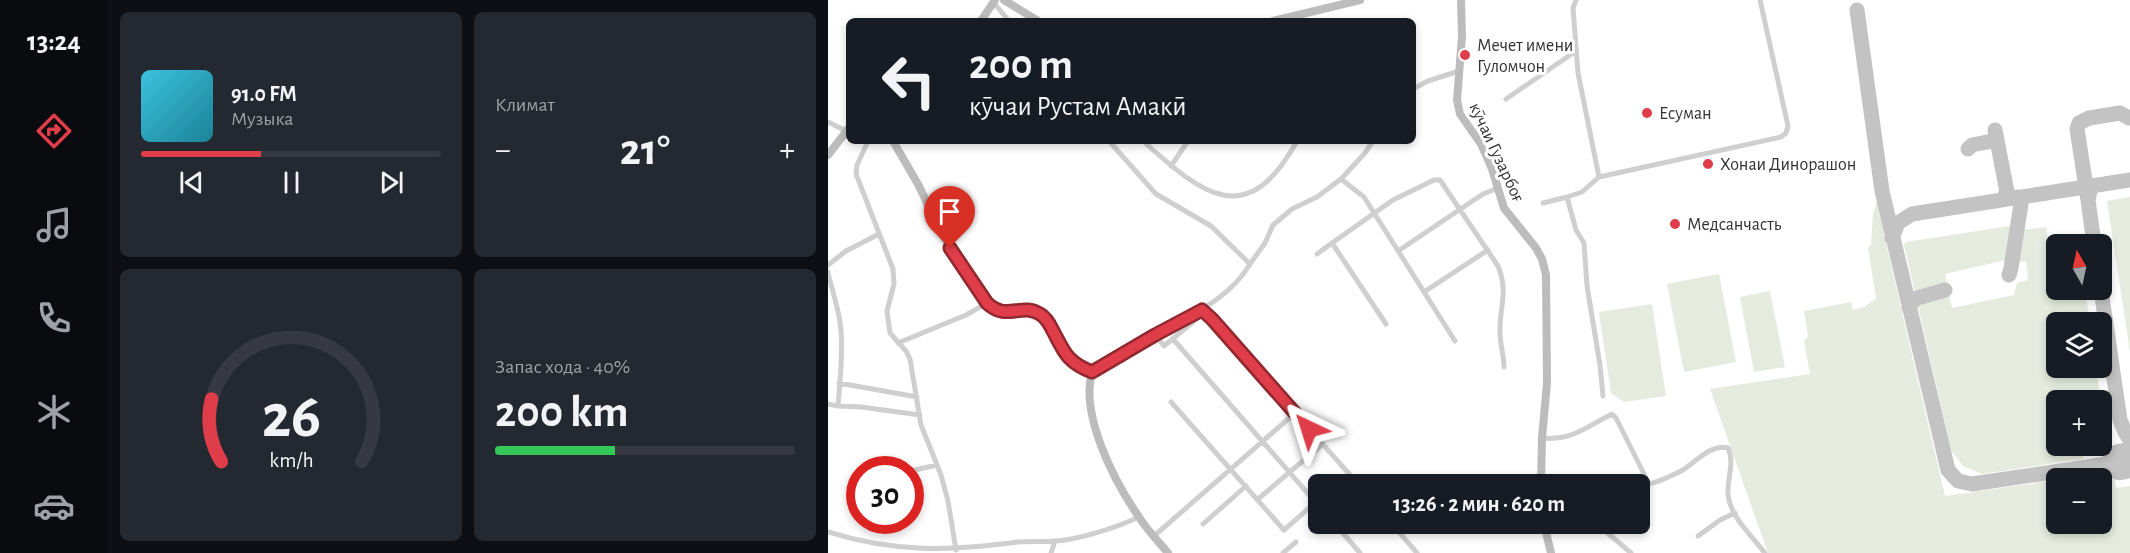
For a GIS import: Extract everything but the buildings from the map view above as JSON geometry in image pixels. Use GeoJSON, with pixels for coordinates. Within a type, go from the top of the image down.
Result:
{"type":"FeatureCollection","features":[{"type":"Feature","properties":{"kind":"street"},"geometry":{"type":"LineString","coordinates":[[1004,0],[1033,18]]}},
{"type":"Feature","properties":{"kind":"street"},"geometry":{"type":"LineString","coordinates":[[1285,18],[1360,0]]}},
{"type":"Feature","properties":{"kind":"street","name":"кӯчаи Гузарбоғ"},"geometry":{"type":"LineString","coordinates":[[1461,0],[1462,36],[1457,100],[1460,114],[1481,144],[1492,169],[1504,208],[1536,248],[1542,258],[1546,275],[1547,383],[1542,438],[1542,474]]}},
{"type":"Feature","properties":{"kind":"street"},"geometry":{"type":"LineString","coordinates":[[1576,0],[1573,8],[1580,85],[1599,177]]}},
{"type":"Feature","properties":{"kind":"street"},"geometry":{"type":"LineString","coordinates":[[1543,203],[1582,192],[1599,177],[1780,137],[1786,133],[1788,126],[1760,0]]}},
{"type":"Feature","properties":{"kind":"street"},"geometry":{"type":"LineString","coordinates":[[983,18],[993,1],[1007,18]]}},
{"type":"Feature","properties":{"kind":"street"},"geometry":{"type":"LineString","coordinates":[[1506,99],[1576,51]]}},
{"type":"Feature","properties":{"kind":"street"},"geometry":{"type":"LineString","coordinates":[[1416,87],[1459,71]]}},
{"type":"Feature","properties":{"kind":"street"},"geometry":{"type":"LineString","coordinates":[[828,122],[846,128]]}},
{"type":"Feature","properties":{"kind":"street"},"geometry":{"type":"LineString","coordinates":[[828,155],[846,132]]}},
{"type":"Feature","properties":{"kind":"street"},"geometry":{"type":"LineString","coordinates":[[867,144],[857,165],[856,174],[893,269],[894,284],[887,311],[890,333],[910,359],[925,440],[937,465],[948,501],[952,551]]}},
{"type":"Feature","properties":{"kind":"street"},"geometry":{"type":"LineString","coordinates":[[895,144],[919,186],[940,231],[987,303],[994,310],[1003,313],[1031,311],[1040,314],[1047,321],[1065,354],[1077,366],[1092,372]]}},
{"type":"Feature","properties":{"kind":"street"},"geometry":{"type":"LineString","coordinates":[[1112,144],[1155,194],[1211,226],[1250,264]]}},
{"type":"Feature","properties":{"kind":"street"},"geometry":{"type":"LineString","coordinates":[[1146,144],[1194,184],[1211,193],[1240,196],[1266,182],[1289,156],[1295,144]]}},
{"type":"Feature","properties":{"kind":"street"},"geometry":{"type":"LineString","coordinates":[[1171,166],[1186,144]]}},
{"type":"Feature","properties":{"kind":"street"},"geometry":{"type":"LineString","coordinates":[[1155,335],[1164,346],[1236,284],[1265,243],[1273,225],[1292,209],[1317,197],[1341,179],[1371,144]]}},
{"type":"Feature","properties":{"kind":"street"},"geometry":{"type":"LineString","coordinates":[[1341,179],[1364,197],[1455,341]]}},
{"type":"Feature","properties":{"kind":"street"},"geometry":{"type":"LineString","coordinates":[[1317,254],[1393,200],[1437,180],[1443,182],[1498,266],[1504,285],[1500,333],[1504,350],[1504,367]]}},
{"type":"Feature","properties":{"kind":"street"},"geometry":{"type":"LineString","coordinates":[[1398,250],[1483,195],[1498,188]]}},
{"type":"Feature","properties":{"kind":"street"},"geometry":{"type":"LineString","coordinates":[[1567,197],[1576,230],[1584,243],[1587,286],[1603,396]]}},
{"type":"Feature","properties":{"kind":"street"},"geometry":{"type":"LineString","coordinates":[[828,265],[846,251],[879,234]]}},
{"type":"Feature","properties":{"kind":"street"},"geometry":{"type":"LineString","coordinates":[[1332,243],[1386,324]]}},
{"type":"Feature","properties":{"kind":"street"},"geometry":{"type":"LineString","coordinates":[[1424,292],[1488,250]]}},
{"type":"Feature","properties":{"kind":"street"},"geometry":{"type":"LineString","coordinates":[[828,272],[838,308],[841,330],[838,406]]}},
{"type":"Feature","properties":{"kind":"street"},"geometry":{"type":"LineString","coordinates":[[898,343],[966,315],[987,303]]}},
{"type":"Feature","properties":{"kind":"street"},"geometry":{"type":"LineString","coordinates":[[1168,553],[1139,517],[1112,470],[1099,441],[1089,402],[1089,388],[1092,372],[1155,335],[1203,311]]}},
{"type":"Feature","properties":{"kind":"street"},"geometry":{"type":"LineString","coordinates":[[1203,311],[1348,473]]}},
{"type":"Feature","properties":{"kind":"street"},"geometry":{"type":"LineString","coordinates":[[1173,339],[1308,492]]}},
{"type":"Feature","properties":{"kind":"street"},"geometry":{"type":"LineString","coordinates":[[839,383],[917,397]]}},
{"type":"Feature","properties":{"kind":"street"},"geometry":{"type":"LineString","coordinates":[[1171,402],[1284,530],[1308,510]]}},
{"type":"Feature","properties":{"kind":"street"},"geometry":{"type":"LineString","coordinates":[[828,405],[861,406],[920,415]]}},
{"type":"Feature","properties":{"kind":"street"},"geometry":{"type":"LineString","coordinates":[[1154,536],[1295,413]]}},
{"type":"Feature","properties":{"kind":"street"},"geometry":{"type":"LineString","coordinates":[[1542,438],[1563,439],[1572,436],[1612,414],[1616,417],[1649,484],[1681,471],[1714,449],[1728,448],[1731,456],[1728,496],[1740,523],[1765,553]]}},
{"type":"Feature","properties":{"kind":"street"},"geometry":{"type":"LineString","coordinates":[[1258,499],[1323,444]]}},
{"type":"Feature","properties":{"kind":"street"},"geometry":{"type":"LineString","coordinates":[[924,468],[937,465]]}},
{"type":"Feature","properties":{"kind":"street"},"geometry":{"type":"LineString","coordinates":[[1203,525],[1246,486]]}},
{"type":"Feature","properties":{"kind":"street"},"geometry":{"type":"LineString","coordinates":[[1698,536],[1720,520],[1735,513]]}},
{"type":"Feature","properties":{"kind":"street"},"geometry":{"type":"LineString","coordinates":[[828,532],[855,541],[888,547],[952,551],[1021,542],[1055,541],[1123,525],[1139,517]]}},
{"type":"Feature","properties":{"kind":"street"},"geometry":{"type":"LineString","coordinates":[[1345,534],[1360,553]]}},
{"type":"Feature","properties":{"kind":"street"},"geometry":{"type":"LineString","coordinates":[[1401,534],[1417,553]]}},
{"type":"Feature","properties":{"kind":"street"},"geometry":{"type":"LineString","coordinates":[[1546,534],[1551,553]]}},
{"type":"Feature","properties":{"kind":"street"},"geometry":{"type":"LineString","coordinates":[[1609,534],[1631,553]]}},
{"type":"Feature","properties":{"kind":"street"},"geometry":{"type":"LineString","coordinates":[[1051,553],[1055,541]]}},
{"type":"Feature","properties":{"kind":"street"},"geometry":{"type":"LineString","coordinates":[[1283,553],[1296,542]]}},
{"type":"Feature","properties":{"kind":"shaded area"},"geometry":{"type":"Polygon","coordinates":[[[1878,197],[1886,244],[1945,496],[2046,481],[2046,534],[2112,534],[2113,471],[2116,488],[2130,486],[2130,553],[1768,553],[1710,389],[1810,374],[1804,342],[1808,336],[1804,311],[1851,302],[1853,310],[1864,307],[1876,299],[1868,247],[1871,245],[1873,214],[1878,197]]]}},
{"type":"Feature","properties":{"kind":"shaded area"},"geometry":{"type":"Polygon","coordinates":[[[2130,197],[2130,352],[2107,201],[2130,197]]]}},
{"type":"Feature","properties":{"kind":"shaded area"},"geometry":{"type":"Polygon","coordinates":[[[2010,226],[2014,232],[2010,259],[1945,274],[1947,284],[1915,292],[1904,245],[1906,242],[2010,226]]]}},
{"type":"Feature","properties":{"kind":"shaded area"},"geometry":{"type":"Polygon","coordinates":[[[2046,227],[2046,300],[2087,300],[2088,312],[2046,312],[2046,378],[2098,378],[2099,390],[2046,390],[2046,456],[2083,456],[2083,459],[1982,474],[1963,466],[1951,450],[1918,306],[1920,303],[1949,295],[1952,308],[2014,295],[2017,283],[2028,280],[2026,261],[2019,262],[2023,230],[2046,227]]]}},
{"type":"Feature","properties":{"kind":"shaded area"},"geometry":{"type":"Polygon","coordinates":[[[1719,274],[1736,362],[1684,372],[1667,284],[1719,274]]]}},
{"type":"Feature","properties":{"kind":"shaded area"},"geometry":{"type":"Polygon","coordinates":[[[1770,291],[1785,367],[1754,372],[1740,297],[1770,291]]]}},
{"type":"Feature","properties":{"kind":"shaded area"},"geometry":{"type":"Polygon","coordinates":[[[1652,304],[1666,396],[1624,402],[1611,393],[1599,312],[1652,304]]]}},
{"type":"Feature","properties":{"kind":"taxiway"},"geometry":{"type":"LineString","coordinates":[[1857,10],[1882,191],[1948,470],[1958,481],[1972,484],[2120,462]]}},
{"type":"Feature","properties":{"kind":"taxiway"},"geometry":{"type":"LineString","coordinates":[[2088,200],[2077,129],[2079,123],[2089,118],[2120,113],[2129,118]]}},
{"type":"Feature","properties":{"kind":"taxiway"},"geometry":{"type":"LineString","coordinates":[[1995,130],[2007,192],[2002,200]]}},
{"type":"Feature","properties":{"kind":"taxiway"},"geometry":{"type":"LineString","coordinates":[[1968,149],[1972,145],[1992,141],[1997,144]]}},
{"type":"Feature","properties":{"kind":"taxiway"},"geometry":{"type":"LineString","coordinates":[[1892,238],[1898,223],[1912,214],[2130,180]]}},
{"type":"Feature","properties":{"kind":"taxiway"},"geometry":{"type":"LineString","coordinates":[[2090,191],[2088,200],[2093,234]]}},
{"type":"Feature","properties":{"kind":"taxiway"},"geometry":{"type":"LineString","coordinates":[[2009,275],[2021,204],[2017,197]]}},
{"type":"Feature","properties":{"kind":"taxiway"},"geometry":{"type":"LineString","coordinates":[[1909,308],[1914,299],[1945,290]]}},
{"type":"Feature","properties":{"kind":"taxiway"},"geometry":{"type":"LineString","coordinates":[[2102,300],[2120,420],[2130,440]]}},
{"type":"Feature","properties":{"kind":"runway"},"geometry":{"type":"LineString","coordinates":[[2120,462],[2130,460]]}},
{"type":"Feature","properties":{"kind":"place","name":"Мечет имени Гуломчон"},"geometry":{"type":"Point","coordinates":[1465,55]}},
{"type":"Feature","properties":{"kind":"place","name":"Есуман"},"geometry":{"type":"Point","coordinates":[1647,113]}},
{"type":"Feature","properties":{"kind":"place","name":"Хонаи Динорашон"},"geometry":{"type":"Point","coordinates":[1708,164]}},
{"type":"Feature","properties":{"kind":"place","name":"Медсанчасть"},"geometry":{"type":"Point","coordinates":[1675,224]}},
{"type":"Feature","properties":{"kind":"route"},"geometry":{"type":"LineString","coordinates":[[950,248],[994,310],[1003,313],[1031,311],[1040,314],[1047,321],[1065,354],[1077,366],[1092,372],[1202,310],[1309,429]]}}]}
